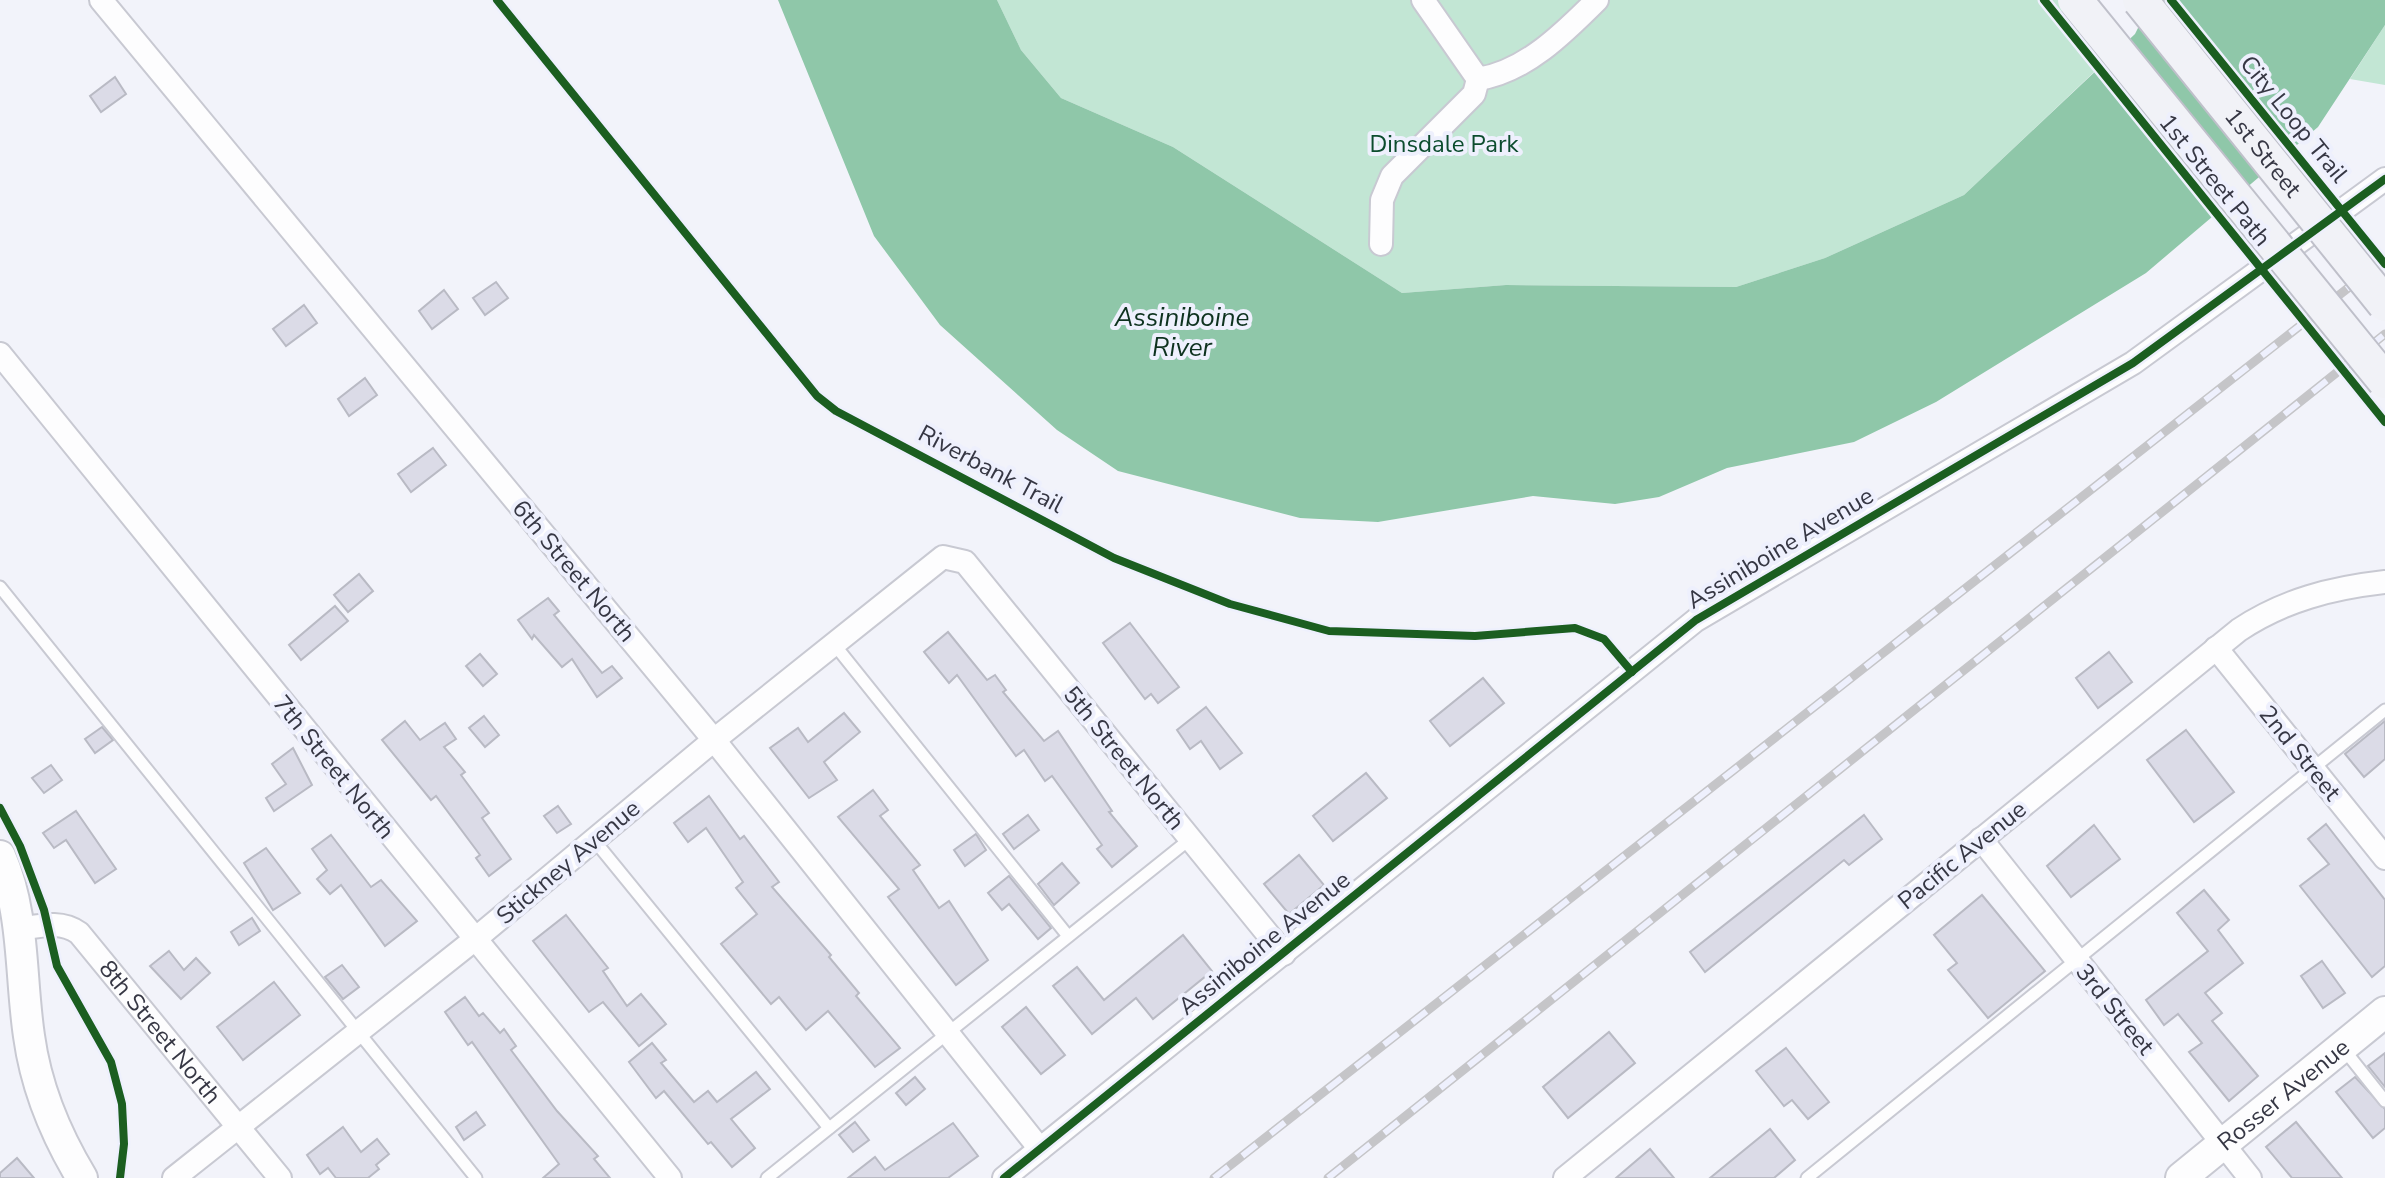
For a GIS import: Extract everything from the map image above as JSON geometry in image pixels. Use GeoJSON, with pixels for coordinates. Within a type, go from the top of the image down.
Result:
{"type":"FeatureCollection","features":[{"type":"Feature","properties":{"kind":"main road","name":"1st Street"},"geometry":{"type":"LineString","coordinates":[[2075,0],[2385,381]]}},
{"type":"Feature","properties":{"kind":"main road","name":"1st Street"},"geometry":{"type":"LineString","coordinates":[[2140,0],[2385,304]]}},
{"type":"Feature","properties":{"kind":"street","name":"6th Street North"},"geometry":{"type":"LineString","coordinates":[[101,0],[714,740],[1040,1149]]}},
{"type":"Feature","properties":{"kind":"street"},"geometry":{"type":"LineString","coordinates":[[1381,244],[1382,200],[1392,176],[1474,94],[1478,79],[1423,0]]}},
{"type":"Feature","properties":{"kind":"street"},"geometry":{"type":"LineString","coordinates":[[1478,79],[1502,76],[1565,32],[1597,0]]}},
{"type":"Feature","properties":{"kind":"street","name":"Assiniboine Avenue"},"geometry":{"type":"LineString","coordinates":[[1004,1178],[1696,620],[2133,363],[2385,179]]}},
{"type":"Feature","properties":{"kind":"street","name":"7th Street North"},"geometry":{"type":"LineString","coordinates":[[0,354],[670,1178]]}},
{"type":"Feature","properties":{"kind":"street","name":"Stickney Avenue"},"geometry":{"type":"LineString","coordinates":[[174,1178],[474,940],[714,740],[943,557],[965,562]]}},
{"type":"Feature","properties":{"kind":"street","name":"5th Street North"},"geometry":{"type":"LineString","coordinates":[[965,562],[1284,954]]}},
{"type":"Feature","properties":{"kind":"street","name":"Pacific Avenue"},"geometry":{"type":"LineString","coordinates":[[1565,1178],[2243,627],[2284,605],[2336,589],[2385,582]]}},
{"type":"Feature","properties":{"kind":"street","name":"2nd Street"},"geometry":{"type":"LineString","coordinates":[[2216,648],[2385,858]]}},
{"type":"Feature","properties":{"kind":"street","name":"3rd Street"},"geometry":{"type":"LineString","coordinates":[[1981,839],[2250,1178]]}},
{"type":"Feature","properties":{"kind":"street"},"geometry":{"type":"LineString","coordinates":[[0,856],[19,929],[29,1037],[37,1076],[49,1113],[82,1178]]}},
{"type":"Feature","properties":{"kind":"street","name":"8th Street North"},"geometry":{"type":"LineString","coordinates":[[19,929],[47,924],[69,926],[79,933],[280,1178]]}},
{"type":"Feature","properties":{"kind":"street","name":"Rosser Avenue"},"geometry":{"type":"LineString","coordinates":[[2181,1178],[2385,1012]]}},
{"type":"Feature","properties":{"kind":"lane"},"geometry":{"type":"LineString","coordinates":[[0,587],[476,1178]]}},
{"type":"Feature","properties":{"kind":"lane"},"geometry":{"type":"LineString","coordinates":[[834,644],[1068,936]]}},
{"type":"Feature","properties":{"kind":"lane"},"geometry":{"type":"LineString","coordinates":[[1807,1178],[2385,710]]}},
{"type":"Feature","properties":{"kind":"lane"},"geometry":{"type":"LineString","coordinates":[[767,1178],[1190,839]]}},
{"type":"Feature","properties":{"kind":"lane"},"geometry":{"type":"LineString","coordinates":[[594,840],[829,1128]]}},
{"type":"Feature","properties":{"kind":"lane"},"geometry":{"type":"LineString","coordinates":[[2342,1047],[2385,1101]]}},
{"type":"Feature","properties":{"kind":"green space","name":"Dinsdale Park"},"geometry":{"type":"Polygon","coordinates":[[[997,0],[2068,0],[2112,55],[1964,195],[1825,258],[1736,287],[1506,285],[1402,293],[1173,147],[1061,98],[1021,50],[997,0]]]}},
{"type":"Feature","properties":{"kind":"green space"},"geometry":{"type":"Polygon","coordinates":[[[2385,25],[2385,85],[2350,79],[2385,25]]]}},
{"type":"Feature","properties":{"kind":"water","name":"Assiniboine River"},"geometry":{"type":"Polygon","coordinates":[[[778,0],[997,0],[1021,50],[1061,98],[1173,147],[1402,293],[1506,285],[1736,287],[1825,258],[1964,195],[2135,34],[2152,0],[2385,0],[2385,25],[2318,127],[2146,273],[1936,402],[1854,442],[1727,468],[1659,497],[1615,504],[1533,496],[1378,522],[1300,518],[1118,471],[1057,430],[940,325],[874,236],[778,0]]]}},
{"type":"Feature","properties":{"kind":"building"},"geometry":{"type":"Polygon","coordinates":[[[115,77],[126,94],[101,112],[90,96],[115,77]]]}},
{"type":"Feature","properties":{"kind":"building"},"geometry":{"type":"Polygon","coordinates":[[[496,282],[508,298],[485,315],[473,298],[496,282]]]}},
{"type":"Feature","properties":{"kind":"building"},"geometry":{"type":"Polygon","coordinates":[[[444,290],[458,309],[432,329],[419,311],[444,290]]]}},
{"type":"Feature","properties":{"kind":"building"},"geometry":{"type":"Polygon","coordinates":[[[304,305],[317,323],[286,346],[273,329],[304,305]]]}},
{"type":"Feature","properties":{"kind":"building"},"geometry":{"type":"Polygon","coordinates":[[[365,378],[377,395],[349,416],[338,399],[365,378]]]}},
{"type":"Feature","properties":{"kind":"building"},"geometry":{"type":"Polygon","coordinates":[[[433,448],[446,465],[411,492],[398,474],[433,448]]]}},
{"type":"Feature","properties":{"kind":"building"},"geometry":{"type":"Polygon","coordinates":[[[359,574],[373,591],[348,612],[334,595],[359,574]]]}},
{"type":"Feature","properties":{"kind":"building"},"geometry":{"type":"Polygon","coordinates":[[[548,598],[559,611],[554,615],[602,673],[612,666],[622,678],[597,697],[572,659],[562,667],[534,635],[532,639],[518,620],[548,598]]]}},
{"type":"Feature","properties":{"kind":"building"},"geometry":{"type":"Polygon","coordinates":[[[335,606],[348,621],[301,660],[289,645],[335,606]]]}},
{"type":"Feature","properties":{"kind":"building"},"geometry":{"type":"Polygon","coordinates":[[[1130,623],[1179,687],[1158,703],[1151,694],[1145,699],[1103,643],[1130,623]]]}},
{"type":"Feature","properties":{"kind":"building"},"geometry":{"type":"Polygon","coordinates":[[[948,632],[987,680],[995,675],[1006,690],[1003,692],[1044,741],[1058,731],[1112,811],[1109,812],[1137,846],[1112,867],[1097,849],[1102,845],[1052,776],[1045,781],[1024,750],[1016,756],[957,675],[949,683],[924,652],[948,632]]]}},
{"type":"Feature","properties":{"kind":"building"},"geometry":{"type":"Polygon","coordinates":[[[2109,652],[2132,682],[2098,708],[2076,678],[2109,652]]]}},
{"type":"Feature","properties":{"kind":"building"},"geometry":{"type":"Polygon","coordinates":[[[480,654],[497,674],[483,686],[466,666],[480,654]]]}},
{"type":"Feature","properties":{"kind":"building"},"geometry":{"type":"Polygon","coordinates":[[[1483,678],[1504,703],[1450,746],[1430,721],[1483,678]]]}},
{"type":"Feature","properties":{"kind":"building"},"geometry":{"type":"Polygon","coordinates":[[[1206,707],[1242,753],[1220,769],[1201,741],[1190,749],[1177,730],[1206,707]]]}},
{"type":"Feature","properties":{"kind":"building"},"geometry":{"type":"Polygon","coordinates":[[[844,713],[860,732],[824,762],[837,780],[809,798],[770,748],[798,728],[808,742],[844,713]]]}},
{"type":"Feature","properties":{"kind":"building"},"geometry":{"type":"Polygon","coordinates":[[[484,716],[499,735],[485,747],[469,728],[484,716]]]}},
{"type":"Feature","properties":{"kind":"building"},"geometry":{"type":"Polygon","coordinates":[[[405,721],[420,740],[445,723],[456,739],[444,747],[465,772],[461,775],[489,813],[482,818],[511,859],[489,876],[476,858],[480,855],[436,796],[431,800],[382,740],[405,721]]]}},
{"type":"Feature","properties":{"kind":"building"},"geometry":{"type":"Polygon","coordinates":[[[2385,721],[2385,759],[2364,777],[2345,754],[2385,721]]]}},
{"type":"Feature","properties":{"kind":"building"},"geometry":{"type":"Polygon","coordinates":[[[102,727],[113,740],[95,753],[85,739],[102,727]]]}},
{"type":"Feature","properties":{"kind":"building"},"geometry":{"type":"Polygon","coordinates":[[[2186,730],[2234,792],[2194,822],[2147,760],[2186,730]]]}},
{"type":"Feature","properties":{"kind":"building"},"geometry":{"type":"Polygon","coordinates":[[[293,748],[312,785],[274,811],[266,798],[286,784],[272,764],[293,748]]]}},
{"type":"Feature","properties":{"kind":"building"},"geometry":{"type":"Polygon","coordinates":[[[51,765],[62,780],[44,793],[32,778],[51,765]]]}},
{"type":"Feature","properties":{"kind":"building"},"geometry":{"type":"Polygon","coordinates":[[[1366,773],[1387,798],[1333,841],[1313,816],[1366,773]]]}},
{"type":"Feature","properties":{"kind":"building"},"geometry":{"type":"Polygon","coordinates":[[[873,790],[888,810],[880,816],[920,865],[913,870],[939,908],[949,901],[988,960],[956,985],[888,897],[899,889],[838,817],[873,790]]]}},
{"type":"Feature","properties":{"kind":"building"},"geometry":{"type":"Polygon","coordinates":[[[709,796],[740,839],[744,836],[779,882],[772,887],[831,955],[829,957],[859,993],[856,996],[900,1048],[875,1067],[828,1011],[806,1030],[779,997],[771,1004],[721,944],[757,914],[736,888],[743,882],[706,828],[688,842],[674,823],[709,796]]]}},
{"type":"Feature","properties":{"kind":"building"},"geometry":{"type":"Polygon","coordinates":[[[558,806],[571,824],[557,833],[544,816],[558,806]]]}},
{"type":"Feature","properties":{"kind":"building"},"geometry":{"type":"Polygon","coordinates":[[[76,811],[116,869],[95,883],[66,840],[54,848],[43,833],[76,811]]]}},
{"type":"Feature","properties":{"kind":"building"},"geometry":{"type":"Polygon","coordinates":[[[1028,815],[1039,830],[1014,849],[1003,834],[1028,815]]]}},
{"type":"Feature","properties":{"kind":"building"},"geometry":{"type":"Polygon","coordinates":[[[1864,815],[1882,839],[1849,865],[1844,860],[1705,972],[1690,952],[1864,815]]]}},
{"type":"Feature","properties":{"kind":"building"},"geometry":{"type":"Polygon","coordinates":[[[2326,824],[2385,900],[2385,966],[2372,977],[2300,886],[2329,864],[2308,839],[2326,824]]]}},
{"type":"Feature","properties":{"kind":"building"},"geometry":{"type":"Polygon","coordinates":[[[2094,825],[2120,859],[2071,897],[2047,866],[2094,825]]]}},
{"type":"Feature","properties":{"kind":"building"},"geometry":{"type":"Polygon","coordinates":[[[976,834],[986,850],[965,866],[954,850],[976,834]]]}},
{"type":"Feature","properties":{"kind":"building"},"geometry":{"type":"Polygon","coordinates":[[[331,835],[371,887],[381,880],[417,921],[385,946],[341,885],[330,894],[317,879],[327,870],[312,849],[331,835]]]}},
{"type":"Feature","properties":{"kind":"building"},"geometry":{"type":"Polygon","coordinates":[[[266,848],[300,893],[273,910],[244,863],[266,848]]]}},
{"type":"Feature","properties":{"kind":"building"},"geometry":{"type":"Polygon","coordinates":[[[1299,855],[1324,885],[1289,914],[1264,884],[1299,855]]]}},
{"type":"Feature","properties":{"kind":"building"},"geometry":{"type":"Polygon","coordinates":[[[1062,863],[1079,883],[1054,905],[1038,884],[1062,863]]]}},
{"type":"Feature","properties":{"kind":"building"},"geometry":{"type":"Polygon","coordinates":[[[1009,876],[1051,928],[1038,939],[1009,904],[1002,910],[988,893],[1009,876]]]}},
{"type":"Feature","properties":{"kind":"building"},"geometry":{"type":"Polygon","coordinates":[[[2204,890],[2229,920],[2218,930],[2243,963],[2205,993],[2222,1013],[2212,1021],[2258,1076],[2229,1101],[2189,1052],[2202,1043],[2178,1014],[2164,1025],[2146,1000],[2208,951],[2177,913],[2204,890]]]}},
{"type":"Feature","properties":{"kind":"building"},"geometry":{"type":"Polygon","coordinates":[[[1982,895],[2045,971],[1988,1018],[1948,970],[1957,963],[1934,935],[1982,895]]]}},
{"type":"Feature","properties":{"kind":"building"},"geometry":{"type":"Polygon","coordinates":[[[566,915],[608,968],[603,971],[627,1006],[641,994],[666,1024],[639,1046],[603,1002],[589,1012],[533,941],[566,915]]]}},
{"type":"Feature","properties":{"kind":"building"},"geometry":{"type":"Polygon","coordinates":[[[252,918],[260,931],[239,945],[231,932],[252,918]]]}},
{"type":"Feature","properties":{"kind":"building"},"geometry":{"type":"Polygon","coordinates":[[[1183,935],[1212,971],[1153,1019],[1136,998],[1092,1034],[1053,986],[1077,967],[1104,1000],[1183,935]]]}},
{"type":"Feature","properties":{"kind":"building"},"geometry":{"type":"Polygon","coordinates":[[[169,951],[184,970],[196,958],[210,973],[181,999],[150,966],[169,951]]]}},
{"type":"Feature","properties":{"kind":"building"},"geometry":{"type":"Polygon","coordinates":[[[2322,961],[2345,993],[2323,1008],[2301,976],[2322,961]]]}},
{"type":"Feature","properties":{"kind":"building"},"geometry":{"type":"Polygon","coordinates":[[[342,965],[359,987],[343,999],[325,977],[342,965]]]}},
{"type":"Feature","properties":{"kind":"building"},"geometry":{"type":"Polygon","coordinates":[[[274,982],[300,1015],[243,1060],[217,1027],[274,982]]]}},
{"type":"Feature","properties":{"kind":"building"},"geometry":{"type":"Polygon","coordinates":[[[465,997],[479,1016],[483,1013],[500,1033],[504,1029],[516,1046],[511,1050],[557,1111],[598,1156],[594,1159],[610,1178],[543,1178],[559,1164],[472,1042],[468,1045],[445,1012],[465,997]]]}},
{"type":"Feature","properties":{"kind":"building"},"geometry":{"type":"Polygon","coordinates":[[[1026,1007],[1065,1055],[1041,1074],[1002,1027],[1026,1007]]]}},
{"type":"Feature","properties":{"kind":"building"},"geometry":{"type":"Polygon","coordinates":[[[1609,1032],[1635,1063],[1568,1118],[1543,1087],[1609,1032]]]}},
{"type":"Feature","properties":{"kind":"building"},"geometry":{"type":"Polygon","coordinates":[[[652,1043],[666,1060],[661,1063],[694,1102],[708,1091],[717,1102],[756,1072],[770,1089],[731,1119],[755,1148],[732,1167],[711,1142],[708,1144],[664,1091],[656,1098],[629,1062],[652,1043]]]}},
{"type":"Feature","properties":{"kind":"building"},"geometry":{"type":"Polygon","coordinates":[[[1786,1048],[1829,1102],[1808,1119],[1792,1100],[1784,1106],[1756,1071],[1786,1048]]]}},
{"type":"Feature","properties":{"kind":"building"},"geometry":{"type":"Polygon","coordinates":[[[2385,1053],[2385,1087],[2368,1066],[2385,1053]]]}},
{"type":"Feature","properties":{"kind":"building"},"geometry":{"type":"Polygon","coordinates":[[[915,1077],[925,1089],[906,1105],[896,1093],[915,1077]]]}},
{"type":"Feature","properties":{"kind":"building"},"geometry":{"type":"Polygon","coordinates":[[[2355,1077],[2385,1109],[2385,1128],[2373,1138],[2336,1092],[2355,1077]]]}},
{"type":"Feature","properties":{"kind":"building"},"geometry":{"type":"Polygon","coordinates":[[[476,1112],[485,1125],[464,1140],[456,1127],[476,1112]]]}},
{"type":"Feature","properties":{"kind":"building"},"geometry":{"type":"Polygon","coordinates":[[[855,1122],[869,1140],[853,1152],[839,1135],[855,1122]]]}},
{"type":"Feature","properties":{"kind":"building"},"geometry":{"type":"Polygon","coordinates":[[[2296,1122],[2342,1178],[2292,1178],[2266,1147],[2296,1122]]]}},
{"type":"Feature","properties":{"kind":"building"},"geometry":{"type":"Polygon","coordinates":[[[953,1123],[978,1156],[948,1178],[848,1178],[875,1157],[885,1170],[953,1123]]]}},
{"type":"Feature","properties":{"kind":"building"},"geometry":{"type":"Polygon","coordinates":[[[343,1127],[361,1152],[377,1139],[389,1154],[376,1165],[379,1169],[368,1178],[336,1178],[328,1168],[320,1174],[307,1155],[343,1127]]]}},
{"type":"Feature","properties":{"kind":"building"},"geometry":{"type":"Polygon","coordinates":[[[1770,1129],[1795,1160],[1774,1178],[1710,1178],[1770,1129]]]}},
{"type":"Feature","properties":{"kind":"building"},"geometry":{"type":"Polygon","coordinates":[[[1650,1149],[1674,1178],[1616,1178],[1650,1149]]]}},
{"type":"Feature","properties":{"kind":"building"},"geometry":{"type":"Polygon","coordinates":[[[17,1158],[34,1178],[0,1178],[0,1173],[17,1158]]]}},
{"type":"Feature","properties":{"kind":"railway"},"geometry":{"type":"LineString","coordinates":[[1214,1178],[2385,259]]}},
{"type":"Feature","properties":{"kind":"railway"},"geometry":{"type":"LineString","coordinates":[[1328,1178],[2385,334]]}},
{"type":"Feature","properties":{"kind":"cycle path","name":"Riverbank Trail"},"geometry":{"type":"LineString","coordinates":[[497,0],[817,396],[836,411],[1114,558],[1230,604],[1329,631],[1475,636],[1575,628],[1604,639],[1632,672]]}},
{"type":"Feature","properties":{"kind":"cycle path","name":"1st Street Path"},"geometry":{"type":"LineString","coordinates":[[2044,0],[2385,422]]}},
{"type":"Feature","properties":{"kind":"cycle path","name":"City Loop Trail"},"geometry":{"type":"LineString","coordinates":[[2171,0],[2385,264]]}},
{"type":"Feature","properties":{"kind":"cycle path"},"geometry":{"type":"LineString","coordinates":[[1004,1178],[1696,620],[2133,363],[2385,179]]}},
{"type":"Feature","properties":{"kind":"cycle path"},"geometry":{"type":"LineString","coordinates":[[0,808],[20,846],[44,910],[57,966],[111,1062],[122,1104],[124,1144],[120,1178]]}}]}
